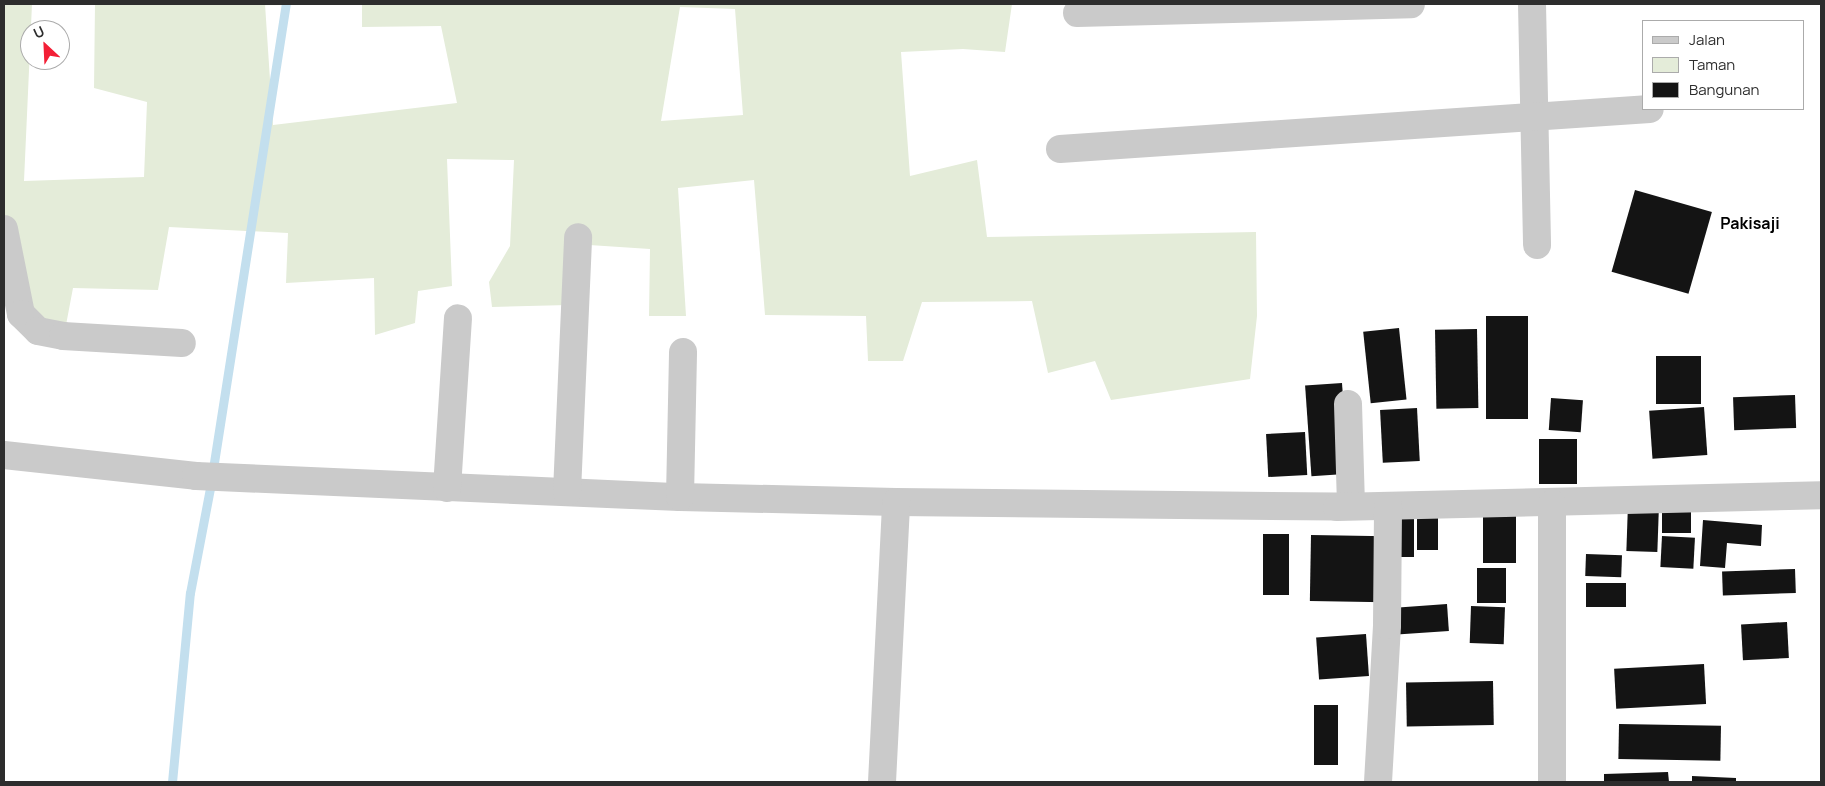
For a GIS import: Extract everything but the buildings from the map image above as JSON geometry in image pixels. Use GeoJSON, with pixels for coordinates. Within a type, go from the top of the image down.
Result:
{"type":"FeatureCollection","features":[{"type":"Feature","properties":{"kind":"street"},"geometry":{"type":"LineString","coordinates":[[1077,13],[1411,4]]}},
{"type":"Feature","properties":{"kind":"street"},"geometry":{"type":"LineString","coordinates":[[1532,4],[1537,245]]}},
{"type":"Feature","properties":{"kind":"street"},"geometry":{"type":"LineString","coordinates":[[1060,149],[1642,110]]}},
{"type":"Feature","properties":{"kind":"street"},"geometry":{"type":"LineString","coordinates":[[4,229],[21,314],[38,331],[63,336],[182,343]]}},
{"type":"Feature","properties":{"kind":"street"},"geometry":{"type":"LineString","coordinates":[[567,492],[578,237]]}},
{"type":"Feature","properties":{"kind":"street"},"geometry":{"type":"LineString","coordinates":[[447,488],[458,318]]}},
{"type":"Feature","properties":{"kind":"street"},"geometry":{"type":"LineString","coordinates":[[680,497],[683,352]]}},
{"type":"Feature","properties":{"kind":"street"},"geometry":{"type":"LineString","coordinates":[[1348,404],[1351,506]]}},
{"type":"Feature","properties":{"kind":"street"},"geometry":{"type":"LineString","coordinates":[[4,455],[196,476],[680,497],[896,502],[1388,506],[1552,504],[1821,495]]}},
{"type":"Feature","properties":{"kind":"street"},"geometry":{"type":"LineString","coordinates":[[882,782],[896,502]]}},
{"type":"Feature","properties":{"kind":"street"},"geometry":{"type":"LineString","coordinates":[[1552,504],[1552,782]]}},
{"type":"Feature","properties":{"kind":"street"},"geometry":{"type":"LineString","coordinates":[[1378,782],[1388,625],[1388,506]]}},
{"type":"Feature","properties":{"kind":"green space"},"geometry":{"type":"Polygon","coordinates":[[[4,4],[32,4],[31,20],[20,20],[20,70],[29,70],[24,181],[144,177],[147,102],[94,88],[95,4],[265,4],[273,125],[457,103],[441,26],[362,27],[362,4],[1012,4],[1005,52],[963,49],[901,52],[910,176],[977,160],[987,237],[1256,232],[1257,316],[1250,379],[1111,400],[1095,361],[1048,373],[1032,301],[922,302],[903,361],[868,361],[866,316],[765,315],[754,180],[678,188],[686,316],[649,316],[650,249],[574,244],[568,305],[492,307],[489,282],[510,246],[514,160],[447,159],[452,286],[418,291],[415,323],[375,335],[374,278],[286,283],[288,233],[169,227],[158,290],[73,288],[66,325],[25,327],[4,274],[4,4]],[[680,7],[661,121],[743,115],[735,9],[680,7]]]}},
{"type":"Feature","properties":{"kind":"waterway"},"geometry":{"type":"LineString","coordinates":[[172,782],[190,593],[210,488],[286,4]]}},
{"type":"Feature","properties":{"kind":"district","name":"Pakisaji"},"geometry":{"type":"Point","coordinates":[1750,223]}}]}
